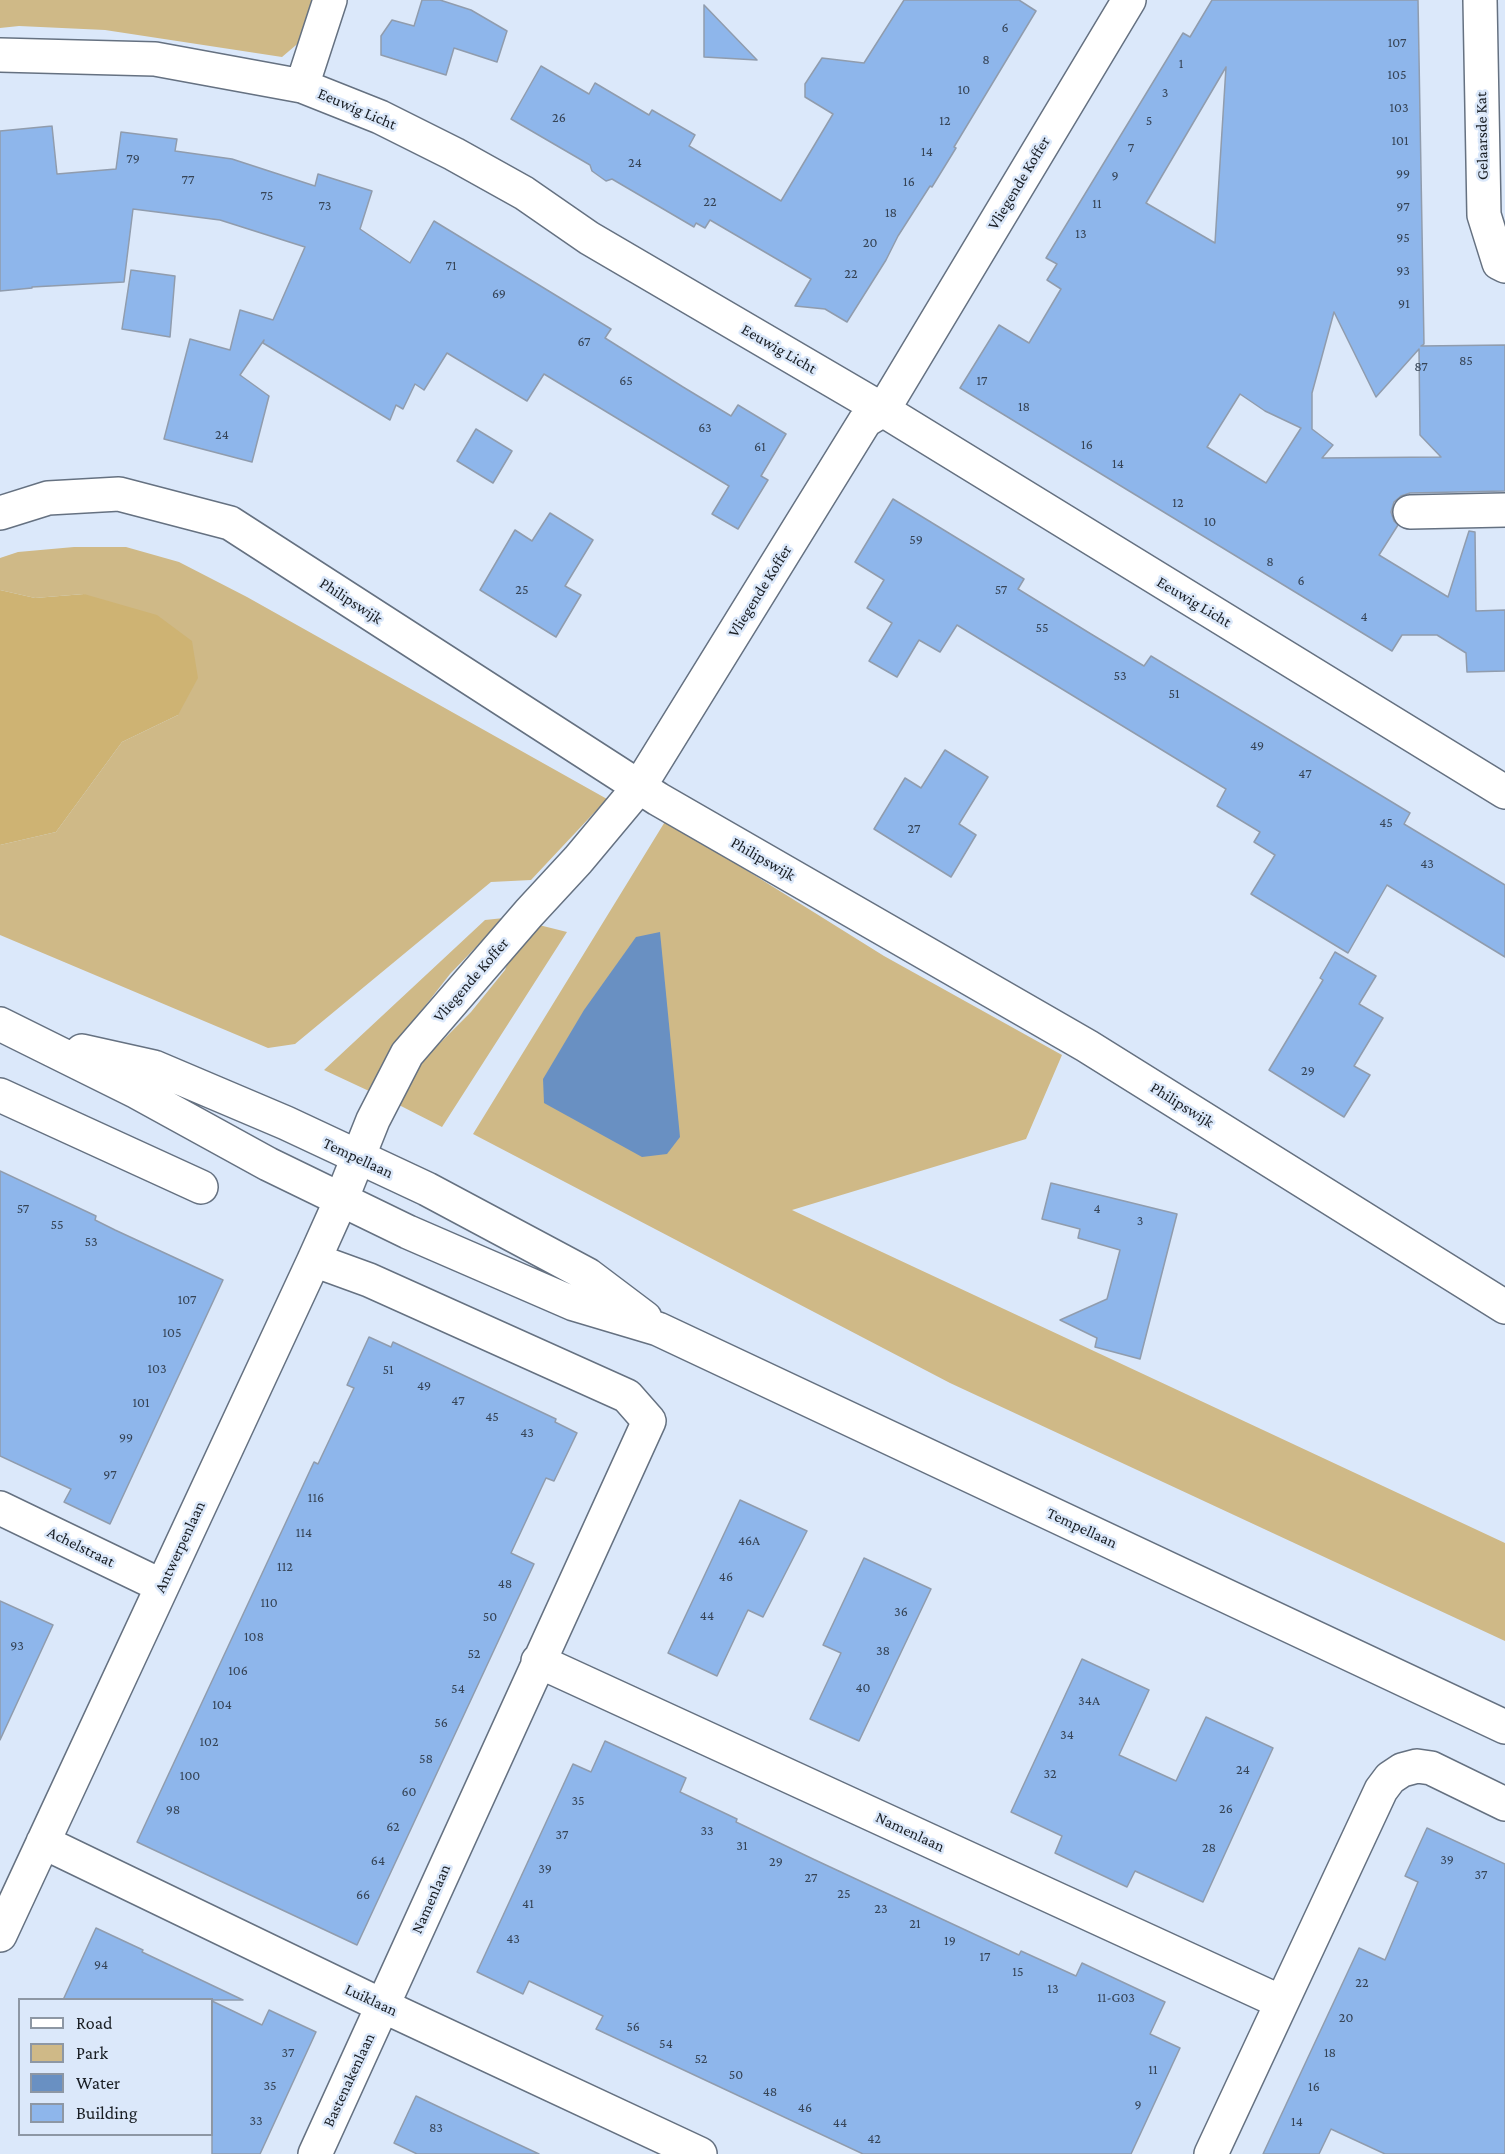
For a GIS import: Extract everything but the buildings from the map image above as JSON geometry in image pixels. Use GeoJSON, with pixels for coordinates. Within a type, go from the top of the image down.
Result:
{"type":"FeatureCollection","features":[{"type":"Feature","properties":{"kind":"street"},"geometry":{"type":"LineString","coordinates":[[302,86],[330,0]]}},
{"type":"Feature","properties":{"kind":"street","name":"Vliegende Koffer"},"geometry":{"type":"LineString","coordinates":[[358,1158],[373,1120],[406,1054],[578,860],[639,787],[865,421],[883,410],[1129,0]]}},
{"type":"Feature","properties":{"kind":"street","name":"Gelaarsde Kat"},"geometry":{"type":"LineString","coordinates":[[1479,0],[1484,215],[1499,263],[1505,266]]}},
{"type":"Feature","properties":{"kind":"street","name":"Eeuwig Licht"},"geometry":{"type":"LineString","coordinates":[[0,55],[155,59],[302,86],[380,117],[524,193],[589,238],[883,410],[1505,792]]}},
{"type":"Feature","properties":{"kind":"street","name":"Philipswijk"},"geometry":{"type":"LineString","coordinates":[[0,513],[48,498],[119,494],[230,523],[639,787],[1087,1046],[1505,1307]]}},
{"type":"Feature","properties":{"kind":"street"},"geometry":{"type":"LineString","coordinates":[[1410,512],[1505,510]]}},
{"type":"Feature","properties":{"kind":"street","name":"Tempellaan"},"geometry":{"type":"LineString","coordinates":[[0,1024],[136,1092],[268,1164],[408,1232],[574,1304],[658,1329],[1505,1726]]}},
{"type":"Feature","properties":{"kind":"street","name":"Tempellaan"},"geometry":{"type":"LineString","coordinates":[[34,1040],[154,1067],[286,1123],[427,1189],[588,1275],[658,1329]]}},
{"type":"Feature","properties":{"kind":"street"},"geometry":{"type":"LineString","coordinates":[[0,1095],[201,1187]]}},
{"type":"Feature","properties":{"kind":"street","name":"Antwerpenlaan"},"geometry":{"type":"LineString","coordinates":[[2,1925],[43,1842],[314,1260],[358,1158]]}},
{"type":"Feature","properties":{"kind":"street","name":"Namenlaan"},"geometry":{"type":"LineString","coordinates":[[314,1260],[369,1280],[627,1396],[649,1421],[383,2006]]}},
{"type":"Feature","properties":{"kind":"street","name":"Achelstraat"},"geometry":{"type":"LineString","coordinates":[[0,1508],[162,1586]]}},
{"type":"Feature","properties":{"kind":"street","name":"Namenlaan"},"geometry":{"type":"LineString","coordinates":[[538,1661],[1281,2002]]}},
{"type":"Feature","properties":{"kind":"street"},"geometry":{"type":"LineString","coordinates":[[1212,2154],[1381,1790],[1390,1778],[1402,1770],[1417,1766],[1431,1768],[1505,1804]]}},
{"type":"Feature","properties":{"kind":"street","name":"Luiklaan"},"geometry":{"type":"LineString","coordinates":[[43,1842],[383,2006],[700,2154]]}},
{"type":"Feature","properties":{"kind":"street","name":"Bastenakenlaan"},"geometry":{"type":"LineString","coordinates":[[315,2154],[383,2006]]}},
{"type":"Feature","properties":{"kind":"green space"},"geometry":{"type":"Polygon","coordinates":[[[0,0],[315,0],[302,40],[282,57],[105,30],[19,26],[0,28],[0,0]]]}},
{"type":"Feature","properties":{"kind":"green space"},"geometry":{"type":"Polygon","coordinates":[[[74,547],[126,547],[179,562],[247,597],[607,799],[531,880],[491,882],[295,1044],[268,1048],[0,935],[0,845],[56,832],[122,742],[178,715],[84,594],[35,598],[0,590],[0,558],[18,552],[74,547]]]}},
{"type":"Feature","properties":{"kind":"green space"},"geometry":{"type":"Polygon","coordinates":[[[666,820],[884,956],[1062,1055],[1026,1139],[792,1210],[1505,1543],[1505,1641],[950,1383],[473,1134],[666,820]]]}},
{"type":"Feature","properties":{"kind":"green space"},"geometry":{"type":"Polygon","coordinates":[[[504,918],[450,974],[397,1042],[369,1091],[324,1070],[485,920],[504,918]]]}},
{"type":"Feature","properties":{"kind":"green space"},"geometry":{"type":"Polygon","coordinates":[[[535,924],[567,932],[442,1127],[399,1105],[414,1069],[471,1012],[505,970],[515,944],[535,924]]]}},
{"type":"Feature","properties":{"kind":"shaded area"},"geometry":{"type":"Polygon","coordinates":[[[0,590],[35,598],[84,594],[157,615],[192,641],[198,678],[178,715],[122,742],[56,832],[0,845],[0,590]]]}},
{"type":"Feature","properties":{"kind":"water"},"geometry":{"type":"Polygon","coordinates":[[[660,932],[680,1137],[667,1154],[642,1157],[544,1103],[543,1079],[584,1010],[636,937],[660,932]]]}}]}
